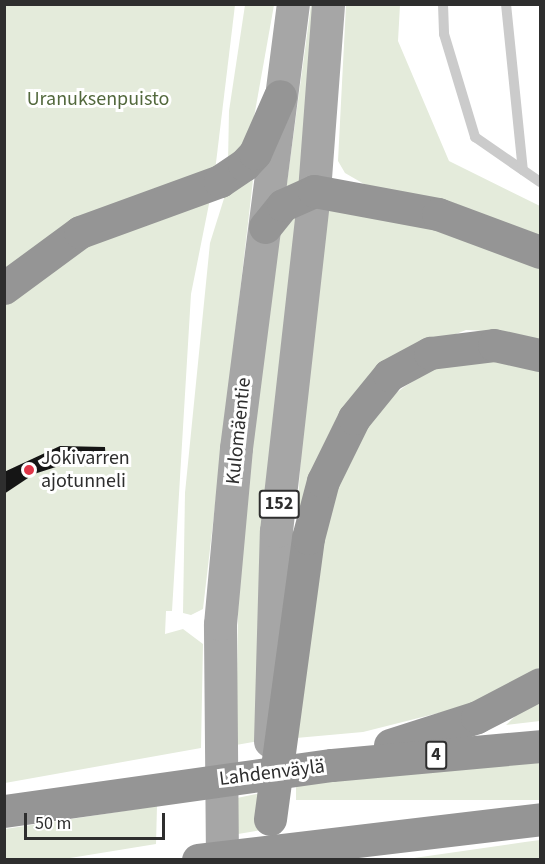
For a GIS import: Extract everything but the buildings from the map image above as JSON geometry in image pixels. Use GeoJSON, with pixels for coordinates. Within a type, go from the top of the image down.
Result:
{"type":"FeatureCollection","features":[{"type":"Feature","properties":{"kind":"highway"},"geometry":{"type":"LineString","coordinates":[[4,288],[80,232],[220,181],[244,165],[255,153],[280,96]]}},
{"type":"Feature","properties":{"kind":"highway"},"geometry":{"type":"LineString","coordinates":[[265,227],[283,205],[314,191],[438,214],[540,252]]}},
{"type":"Feature","properties":{"kind":"highway"},"geometry":{"type":"LineString","coordinates":[[270,819],[308,538],[323,481],[354,418],[389,375],[430,353],[494,345],[540,355]]}},
{"type":"Feature","properties":{"kind":"highway"},"geometry":{"type":"LineString","coordinates":[[333,765],[477,717],[540,684]]}},
{"type":"Feature","properties":{"kind":"highway","name":"Lahdenväylä"},"geometry":{"type":"LineString","coordinates":[[4,812],[155,788],[333,765],[540,746]]}},
{"type":"Feature","properties":{"kind":"highway"},"geometry":{"type":"LineString","coordinates":[[198,860],[336,841],[540,819]]}},
{"type":"Feature","properties":{"kind":"main road","name":"Kulomäentie"},"geometry":{"type":"LineString","coordinates":[[222,860],[220,624],[280,96],[293,4]]}},
{"type":"Feature","properties":{"kind":"main road","name":"152"},"geometry":{"type":"LineString","coordinates":[[273,860],[270,819],[276,531],[314,191],[327,4]]}},
{"type":"Feature","properties":{"kind":"lane"},"geometry":{"type":"LineString","coordinates":[[443,4],[444,34],[475,137],[540,182]]}},
{"type":"Feature","properties":{"kind":"lane"},"geometry":{"type":"LineString","coordinates":[[506,4],[523,170]]}},
{"type":"Feature","properties":{"kind":"green space","name":"Uranuksenpuisto"},"geometry":{"type":"Polygon","coordinates":[[[5,5],[235,5],[215,171],[5,276],[5,5]]]}},
{"type":"Feature","properties":{"kind":"green space"},"geometry":{"type":"Polygon","coordinates":[[[245,5],[274,5],[251,134],[228,163],[229,111],[245,5]]]}},
{"type":"Feature","properties":{"kind":"green space"},"geometry":{"type":"Polygon","coordinates":[[[311,5],[318,5],[303,179],[286,190],[311,5]]]}},
{"type":"Feature","properties":{"kind":"green space"},"geometry":{"type":"Polygon","coordinates":[[[346,5],[400,5],[398,41],[449,161],[540,206],[540,241],[371,188],[345,173],[338,161],[346,5]]]}},
{"type":"Feature","properties":{"kind":"green space"},"geometry":{"type":"Polygon","coordinates":[[[253,180],[203,609],[191,615],[183,613],[185,493],[210,243],[226,192],[253,180]]]}},
{"type":"Feature","properties":{"kind":"green space"},"geometry":{"type":"Polygon","coordinates":[[[210,199],[191,294],[172,611],[166,611],[165,634],[183,629],[203,644],[201,748],[5,783],[5,302],[85,236],[210,199]]]}},
{"type":"Feature","properties":{"kind":"green space"},"geometry":{"type":"Polygon","coordinates":[[[335,206],[379,213],[540,262],[540,341],[508,332],[466,330],[386,362],[294,569],[304,403],[327,213],[335,206]]]}},
{"type":"Feature","properties":{"kind":"green space"},"geometry":{"type":"Polygon","coordinates":[[[296,213],[259,741],[236,745],[238,610],[246,496],[274,247],[286,218],[296,213]]]}},
{"type":"Feature","properties":{"kind":"green space"},"geometry":{"type":"Polygon","coordinates":[[[500,359],[540,369],[540,667],[494,699],[363,732],[296,738],[310,600],[337,482],[378,407],[404,387],[444,362],[500,359]]]}},
{"type":"Feature","properties":{"kind":"green space"},"geometry":{"type":"Polygon","coordinates":[[[540,694],[540,721],[506,725],[530,702],[540,694]]]}},
{"type":"Feature","properties":{"kind":"green space"},"geometry":{"type":"Polygon","coordinates":[[[296,761],[540,761],[540,800],[296,800],[296,761]]]}},
{"type":"Feature","properties":{"kind":"green space"},"geometry":{"type":"Polygon","coordinates":[[[261,793],[262,830],[238,834],[237,798],[261,793]]]}},
{"type":"Feature","properties":{"kind":"green space"},"geometry":{"type":"Polygon","coordinates":[[[157,806],[156,844],[64,859],[5,860],[5,829],[157,806]]]}},
{"type":"Feature","properties":{"kind":"green space"},"geometry":{"type":"Polygon","coordinates":[[[540,840],[540,859],[407,859],[525,842],[540,840]]]}},
{"type":"Feature","properties":{"kind":"place","name":"Jokivarren ajotunneli"},"geometry":{"type":"Point","coordinates":[29,470]}}]}
